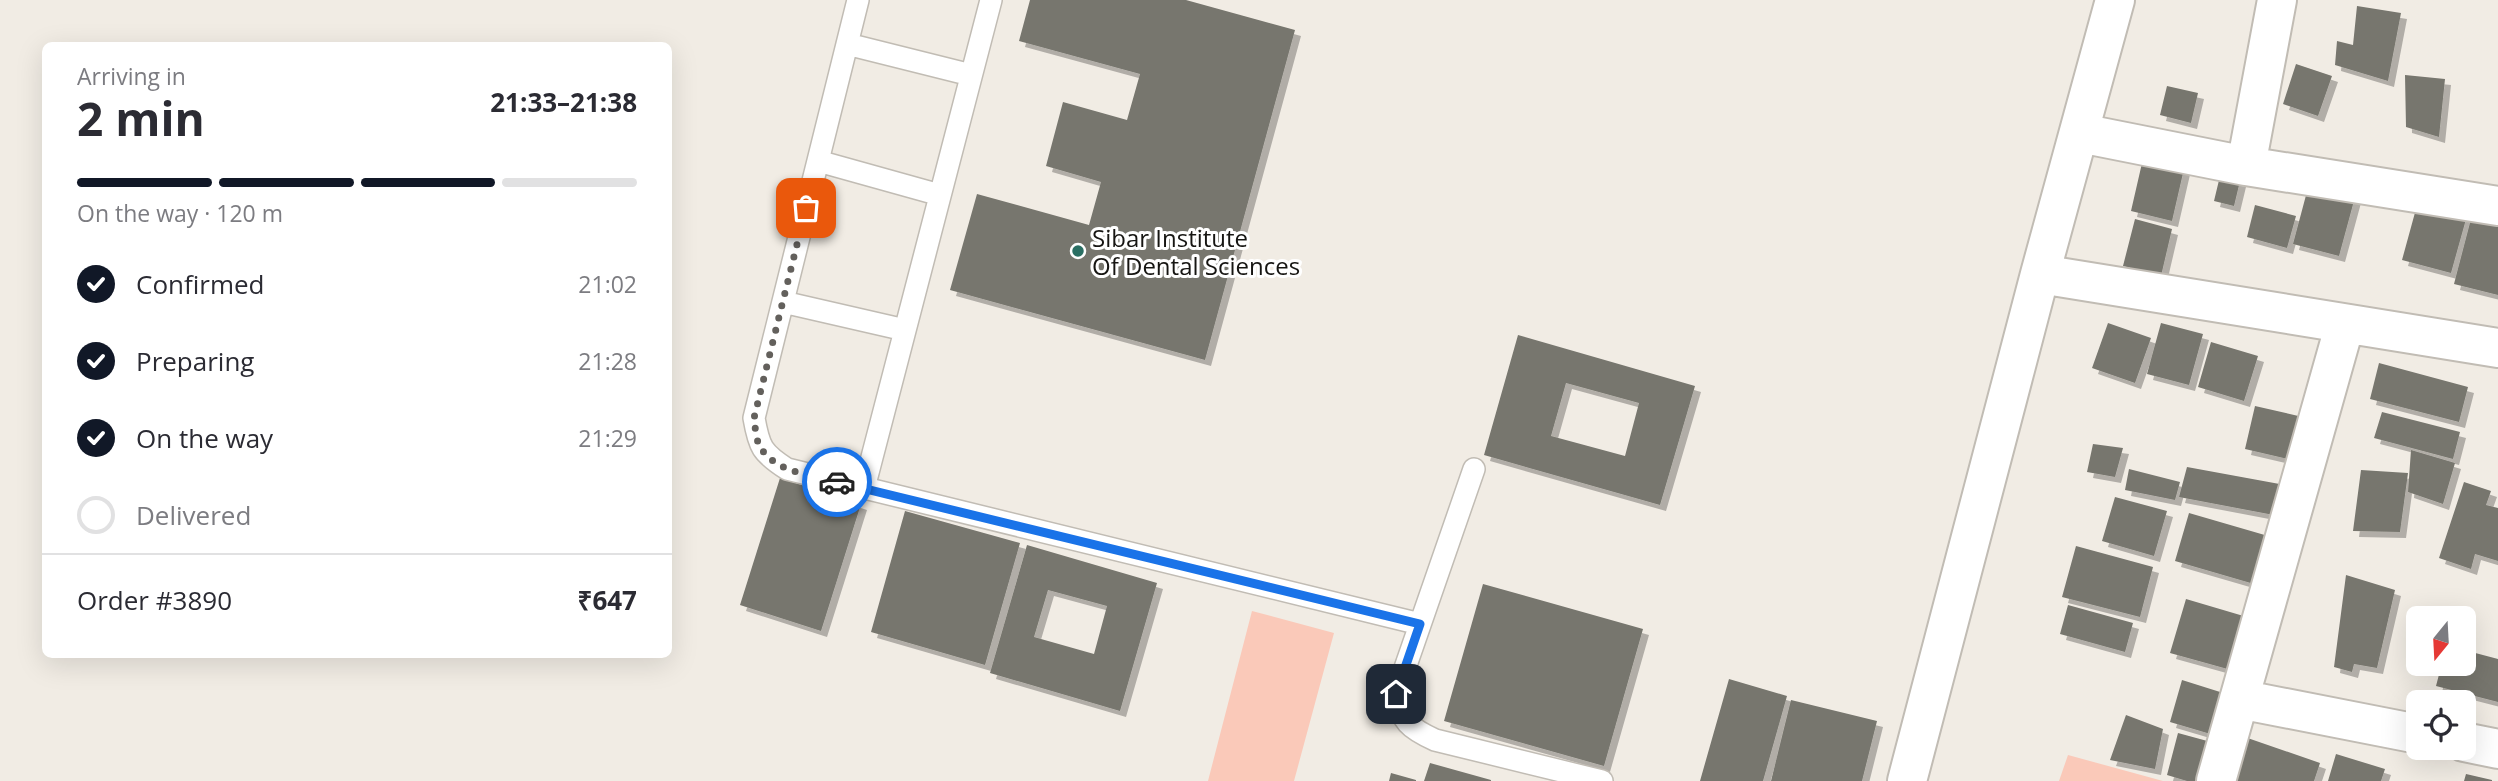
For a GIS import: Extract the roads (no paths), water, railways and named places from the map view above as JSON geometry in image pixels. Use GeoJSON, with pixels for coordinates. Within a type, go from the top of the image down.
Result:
{"type":"FeatureCollection","features":[{"type":"Feature","properties":{"kind":"street"},"geometry":{"type":"LineString","coordinates":[[1907,781],[2115,0]]}},
{"type":"Feature","properties":{"kind":"street"},"geometry":{"type":"LineString","coordinates":[[2246,166],[2277,0]]}},
{"type":"Feature","properties":{"kind":"street"},"geometry":{"type":"LineString","coordinates":[[2080,133],[2246,166],[2498,206]]}},
{"type":"Feature","properties":{"kind":"street"},"geometry":{"type":"LineString","coordinates":[[2040,274],[2498,348]]}},
{"type":"Feature","properties":{"kind":"street"},"geometry":{"type":"LineString","coordinates":[[2216,781],[2345,324]]}},
{"type":"Feature","properties":{"kind":"street"},"geometry":{"type":"LineString","coordinates":[[2239,699],[2406,732]]}},
{"type":"Feature","properties":{"kind":"street"},"geometry":{"type":"LineString","coordinates":[[2476,744],[2498,749]]}},
{"type":"Feature","properties":{"kind":"lane"},"geometry":{"type":"LineString","coordinates":[[858,0],[754,418],[759,444],[769,458],[787,469],[1420,624]]}},
{"type":"Feature","properties":{"kind":"lane"},"geometry":{"type":"LineString","coordinates":[[864,488],[991,0]]}},
{"type":"Feature","properties":{"kind":"lane"},"geometry":{"type":"LineString","coordinates":[[847,44],[971,75]]}},
{"type":"Feature","properties":{"kind":"lane"},"geometry":{"type":"LineString","coordinates":[[818,161],[940,195]]}},
{"type":"Feature","properties":{"kind":"lane"},"geometry":{"type":"LineString","coordinates":[[783,302],[905,330]]}},
{"type":"Feature","properties":{"kind":"lane"},"geometry":{"type":"LineString","coordinates":[[1474,469],[1396,694],[1400,714],[1414,730],[1436,740],[1602,781]]}},
{"type":"Feature","properties":{"kind":"place","name":"Sibar Institute Of Dental Sciences"},"geometry":{"type":"Point","coordinates":[1078,251]}}]}
